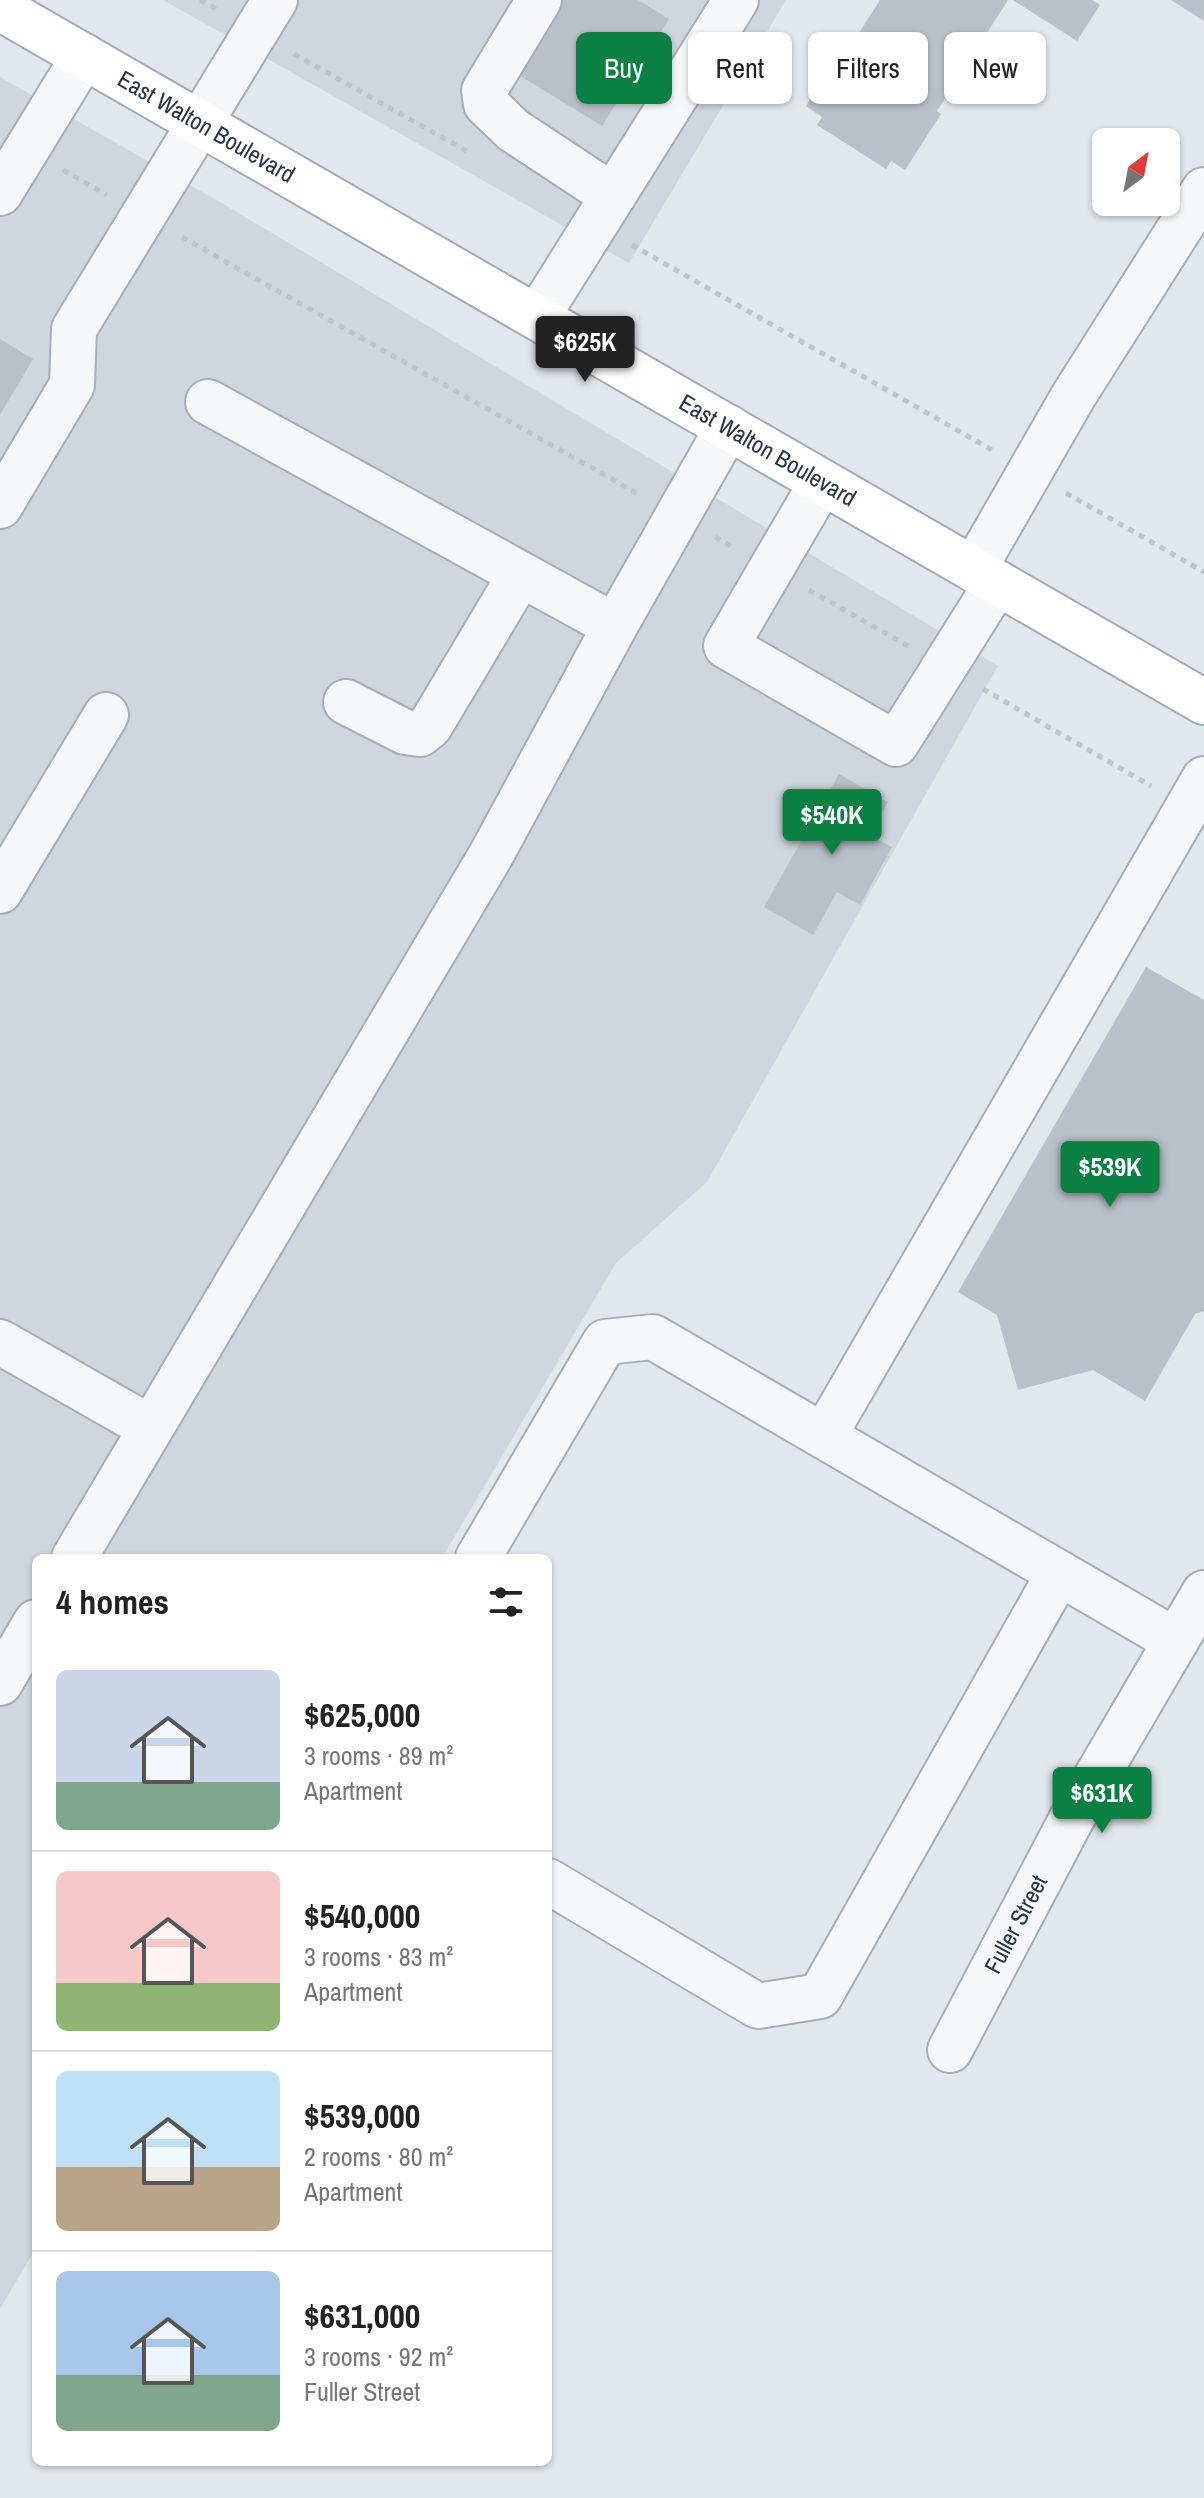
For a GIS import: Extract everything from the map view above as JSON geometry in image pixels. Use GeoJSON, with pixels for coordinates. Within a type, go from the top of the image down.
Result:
{"type":"FeatureCollection","features":[{"type":"Feature","properties":{"kind":"main road","name":"East Walton Boulevard"},"geometry":{"type":"LineString","coordinates":[[0,8],[1204,702]]}},
{"type":"Feature","properties":{"kind":"street"},"geometry":{"type":"LineString","coordinates":[[539,0],[484,91],[486,104],[604,210]]}},
{"type":"Feature","properties":{"kind":"street"},"geometry":{"type":"LineString","coordinates":[[537,317],[604,210],[718,6]]}},
{"type":"Feature","properties":{"kind":"street"},"geometry":{"type":"LineString","coordinates":[[0,506],[72,385],[74,329],[265,16]]}},
{"type":"Feature","properties":{"kind":"street"},"geometry":{"type":"LineString","coordinates":[[0,193],[84,56]]}},
{"type":"Feature","properties":{"kind":"street"},"geometry":{"type":"LineString","coordinates":[[822,482],[726,646],[896,744],[944,667],[1030,472],[1130,304],[1204,190]]}},
{"type":"Feature","properties":{"kind":"street"},"geometry":{"type":"LineString","coordinates":[[208,402],[615,626]]}},
{"type":"Feature","properties":{"kind":"street"},"geometry":{"type":"LineString","coordinates":[[76,1554],[491,855],[615,626],[728,427]]}},
{"type":"Feature","properties":{"kind":"street"},"geometry":{"type":"LineString","coordinates":[[346,702],[405,732],[420,734],[430,726],[520,575]]}},
{"type":"Feature","properties":{"kind":"street"},"geometry":{"type":"LineString","coordinates":[[0,891],[106,715]]}},
{"type":"Feature","properties":{"kind":"street"},"geometry":{"type":"LineString","coordinates":[[824,1436],[1196,793]]}},
{"type":"Feature","properties":{"kind":"street"},"geometry":{"type":"LineString","coordinates":[[480,1554],[605,1342],[653,1337],[1176,1641]]}},
{"type":"Feature","properties":{"kind":"street"},"geometry":{"type":"LineString","coordinates":[[0,1342],[151,1428]]}},
{"type":"Feature","properties":{"kind":"street"},"geometry":{"type":"LineString","coordinates":[[552,1883],[758,2006],[820,1996],[1059,1573]]}},
{"type":"Feature","properties":{"kind":"street","name":"Fuller Street"},"geometry":{"type":"LineString","coordinates":[[950,2050],[1071,1820],[1204,1593]]}},
{"type":"Feature","properties":{"kind":"street"},"geometry":{"type":"LineString","coordinates":[[0,1683],[32,1629]]}},
{"type":"Feature","properties":{"kind":"path"},"geometry":{"type":"LineString","coordinates":[[200,0],[265,16],[473,155]]}},
{"type":"Feature","properties":{"kind":"path"},"geometry":{"type":"LineString","coordinates":[[27,150],[944,667],[1196,793]]}},
{"type":"Feature","properties":{"kind":"path"},"geometry":{"type":"LineString","coordinates":[[604,210],[1030,472],[1204,572]]}},
{"type":"Feature","properties":{"kind":"shaded area"},"geometry":{"type":"Polygon","coordinates":[[[163,0],[786,0],[767,32],[688,32],[688,104],[724,104],[629,263],[163,0]]]}},
{"type":"Feature","properties":{"kind":"shaded area"},"geometry":{"type":"Polygon","coordinates":[[[0,77],[220,202],[998,666],[707,1182],[616,1263],[444,1554],[32,1554],[32,2255],[0,2309],[0,77]]]}},
{"type":"Feature","properties":{"kind":"building"},"geometry":{"type":"Polygon","coordinates":[[[552,0],[638,0],[669,19],[661,32],[576,32],[576,104],[616,104],[602,126],[509,69],[552,0]]]}},
{"type":"Feature","properties":{"kind":"building"},"geometry":{"type":"Polygon","coordinates":[[[880,0],[1008,0],[988,32],[944,32],[944,100],[937,111],[941,114],[905,170],[891,161],[886,169],[817,125],[822,117],[806,106],[808,103],[928,104],[928,32],[860,32],[880,0]]]}},
{"type":"Feature","properties":{"kind":"building"},"geometry":{"type":"Polygon","coordinates":[[[1013,0],[1092,0],[1100,5],[1077,41],[1013,0]]]}},
{"type":"Feature","properties":{"kind":"building"},"geometry":{"type":"Polygon","coordinates":[[[1171,0],[1204,0],[1204,21],[1171,0]]]}},
{"type":"Feature","properties":{"kind":"building"},"geometry":{"type":"Polygon","coordinates":[[[0,339],[33,359],[0,415],[0,339]]]}},
{"type":"Feature","properties":{"kind":"building"},"geometry":{"type":"Polygon","coordinates":[[[839,774],[888,802],[870,835],[892,847],[860,905],[837,892],[813,935],[764,907],[839,774]]]}},
{"type":"Feature","properties":{"kind":"building"},"geometry":{"type":"Polygon","coordinates":[[[1146,967],[1204,1000],[1204,1311],[1195,1314],[1145,1401],[1093,1370],[1018,1390],[997,1315],[958,1292],[1146,967]]]}}]}
